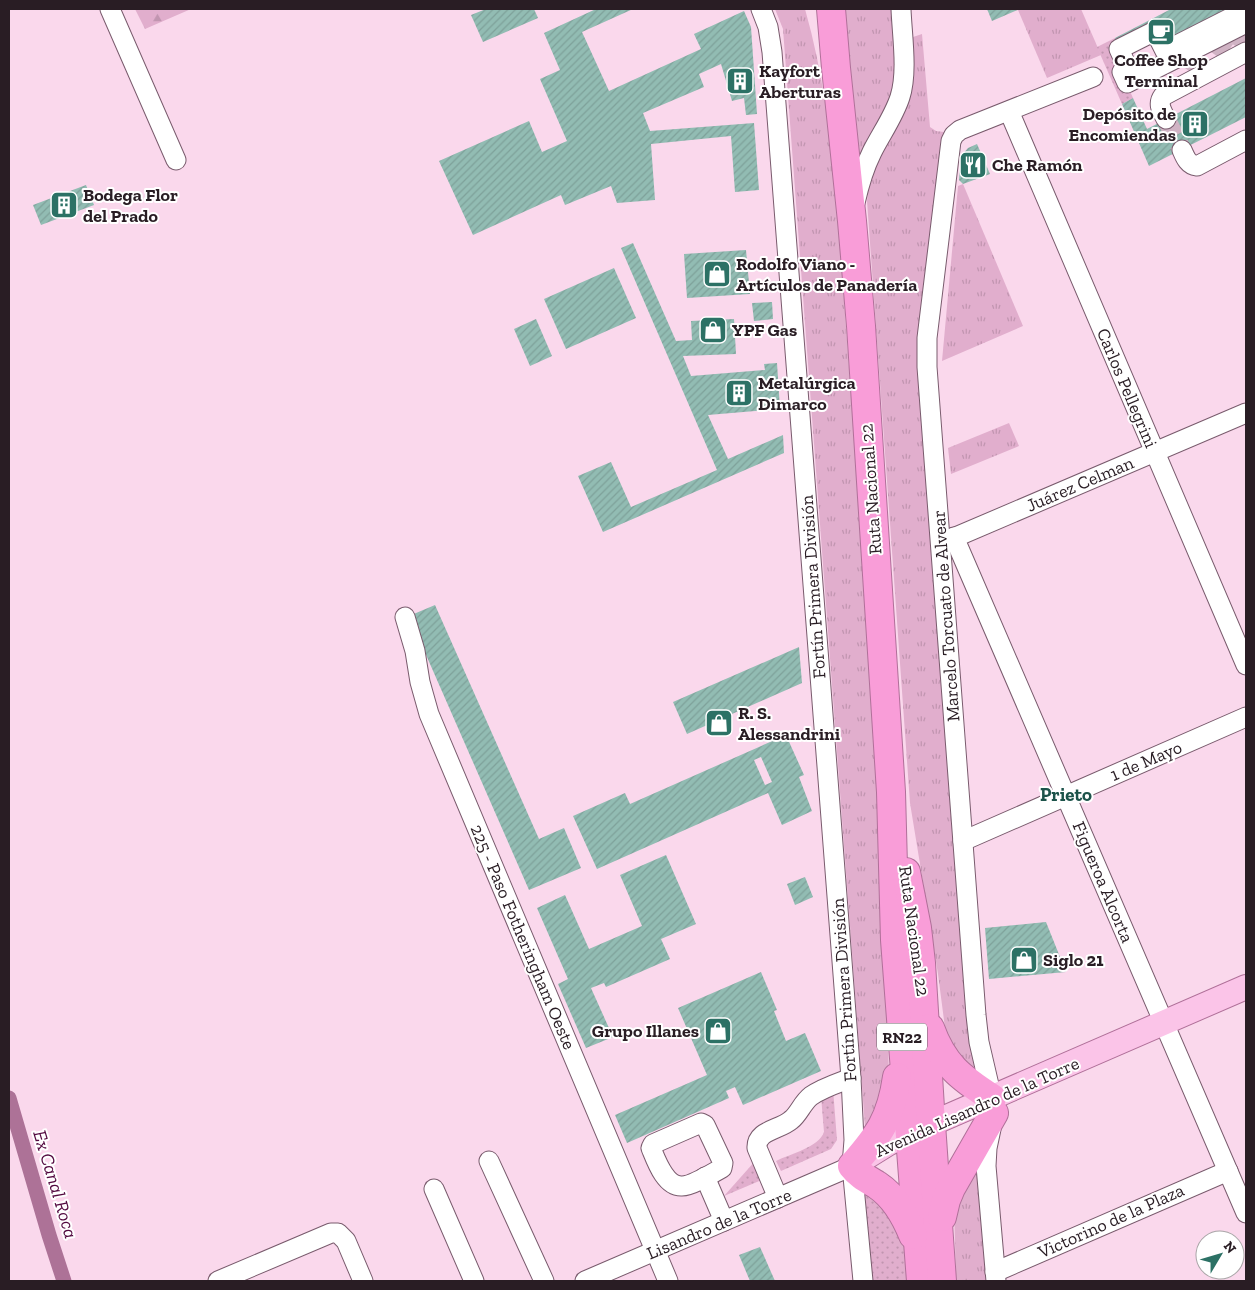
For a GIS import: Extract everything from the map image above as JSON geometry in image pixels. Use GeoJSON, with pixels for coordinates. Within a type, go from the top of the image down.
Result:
{"type":"FeatureCollection","features":[{"type":"Feature","properties":{"kind":"highway","name":"Ruta Nacional 22"},"geometry":{"type":"LineString","coordinates":[[820,9],[836,68]]}},
{"type":"Feature","properties":{"kind":"highway","name":"Ruta Nacional 22"},"geometry":{"type":"LineString","coordinates":[[831,9],[861,326],[891,792],[894,932],[902,1036],[921,1137]]}},
{"type":"Feature","properties":{"kind":"highway","name":"Ruta Nacional 22"},"geometry":{"type":"LineString","coordinates":[[891,792],[918,936],[921,963],[924,1010],[921,1137],[929,1244],[942,1281]]}},
{"type":"Feature","properties":{"kind":"highway"},"geometry":{"type":"LineString","coordinates":[[902,1036],[894,1099],[888,1116],[880,1131],[852,1166],[857,1172],[888,1194],[929,1244],[951,1188],[993,1105],[947,1062],[932,1034],[924,1010]]}},
{"type":"Feature","properties":{"kind":"highway","name":"Ruta Nacional 22"},"geometry":{"type":"LineString","coordinates":[[921,1281],[929,1244]]}},
{"type":"Feature","properties":{"kind":"main road","name":"Avenida Lisandro de la Torre"},"geometry":{"type":"LineString","coordinates":[[1168,1030],[1246,987]]}},
{"type":"Feature","properties":{"kind":"main road","name":"Avenida Lisandro de la Torre"},"geometry":{"type":"LineString","coordinates":[[852,1166],[882,1147],[921,1137],[1168,1030],[1246,1004]]}},
{"type":"Feature","properties":{"kind":"street"},"geometry":{"type":"LineString","coordinates":[[110,9],[176,160]]}},
{"type":"Feature","properties":{"kind":"street","name":"Fortín Primera División"},"geometry":{"type":"LineString","coordinates":[[761,9],[768,27],[770,39],[851,1078],[854,1140],[852,1166],[863,1281]]}},
{"type":"Feature","properties":{"kind":"street"},"geometry":{"type":"LineString","coordinates":[[852,221],[863,172],[897,104],[902,87],[904,70],[903,10]]}},
{"type":"Feature","properties":{"kind":"street"},"geometry":{"type":"LineString","coordinates":[[1246,10],[1165,50],[1155,31],[1119,49],[1128,69],[1122,72],[1127,84],[1246,24]]}},
{"type":"Feature","properties":{"kind":"street"},"geometry":{"type":"LineString","coordinates":[[1166,119],[1160,103],[1163,96],[1246,52]]}},
{"type":"Feature","properties":{"kind":"street"},"geometry":{"type":"LineString","coordinates":[[1154,70],[1179,87]]}},
{"type":"Feature","properties":{"kind":"street"},"geometry":{"type":"LineString","coordinates":[[1009,111],[1093,77]]}},
{"type":"Feature","properties":{"kind":"street","name":"Marcelo Torcuato de Alvear"},"geometry":{"type":"LineString","coordinates":[[993,1105],[977,1024],[944,594],[947,540],[926,348],[952,138],[960,130],[1009,111]]}},
{"type":"Feature","properties":{"kind":"street","name":"Carlos Pellegrini"},"geometry":{"type":"LineString","coordinates":[[1009,111],[1246,665]]}},
{"type":"Feature","properties":{"kind":"street"},"geometry":{"type":"LineString","coordinates":[[1182,150],[1189,163],[1197,166],[1246,140]]}},
{"type":"Feature","properties":{"kind":"street","name":"Juárez Celman"},"geometry":{"type":"LineString","coordinates":[[947,540],[1246,413]]}},
{"type":"Feature","properties":{"kind":"street","name":"Figueroa Alcorta"},"geometry":{"type":"LineString","coordinates":[[947,540],[976,589],[1246,1214]]}},
{"type":"Feature","properties":{"kind":"street"},"geometry":{"type":"LineString","coordinates":[[944,594],[949,584],[957,580],[966,581],[976,589]]}},
{"type":"Feature","properties":{"kind":"street","name":"225 - Paso Fotheringham Oeste"},"geometry":{"type":"LineString","coordinates":[[405,618],[415,651],[420,682],[429,714],[668,1281]]}},
{"type":"Feature","properties":{"kind":"street","name":"1 de Mayo"},"geometry":{"type":"LineString","coordinates":[[963,841],[1246,717]]}},
{"type":"Feature","properties":{"kind":"street"},"geometry":{"type":"LineString","coordinates":[[778,1198],[757,1148],[758,1140],[763,1134],[790,1121],[811,1096],[851,1078]]}},
{"type":"Feature","properties":{"kind":"street"},"geometry":{"type":"LineString","coordinates":[[993,1105],[986,1166],[996,1276]]}},
{"type":"Feature","properties":{"kind":"street"},"geometry":{"type":"LineString","coordinates":[[489,1161],[544,1281]]}},
{"type":"Feature","properties":{"kind":"street","name":"Lisandro de la Torre"},"geometry":{"type":"LineString","coordinates":[[585,1281],[852,1166]]}},
{"type":"Feature","properties":{"kind":"street","name":"Victorino de la Plaza"},"geometry":{"type":"LineString","coordinates":[[996,1276],[1228,1170]]}},
{"type":"Feature","properties":{"kind":"street"},"geometry":{"type":"LineString","coordinates":[[706,1177],[724,1221]]}},
{"type":"Feature","properties":{"kind":"street"},"geometry":{"type":"LineString","coordinates":[[434,1189],[474,1281]]}},
{"type":"Feature","properties":{"kind":"street"},"geometry":{"type":"LineString","coordinates":[[218,1281],[331,1233],[338,1233],[346,1241],[363,1281]]}},
{"type":"Feature","properties":{"kind":"green space"},"geometry":{"type":"Polygon","coordinates":[[[135,9],[191,9],[145,29],[135,9]]]}},
{"type":"Feature","properties":{"kind":"green space"},"geometry":{"type":"Polygon","coordinates":[[[775,9],[805,9],[826,105],[837,203],[883,835],[889,1081],[866,1140],[783,29],[775,9]]]}},
{"type":"Feature","properties":{"kind":"green space"},"geometry":{"type":"Polygon","coordinates":[[[841,9],[894,9],[898,84],[858,167],[841,9]]]}},
{"type":"Feature","properties":{"kind":"green space"},"geometry":{"type":"Polygon","coordinates":[[[1081,9],[1101,55],[1047,78],[1018,10],[1081,9]]]}},
{"type":"Feature","properties":{"kind":"green space"},"geometry":{"type":"Polygon","coordinates":[[[922,34],[930,127],[936,131],[944,132],[919,352],[973,1069],[955,1059],[945,1028],[910,803],[867,201],[869,183],[912,65],[913,37],[922,34]]]}},
{"type":"Feature","properties":{"kind":"green space"},"geometry":{"type":"Polygon","coordinates":[[[1115,38],[1128,69],[1122,73],[1133,98],[1122,104],[1097,47],[1115,38]]]}},
{"type":"Feature","properties":{"kind":"green space"},"geometry":{"type":"Polygon","coordinates":[[[963,184],[1023,326],[942,361],[958,186],[963,184]]]}},
{"type":"Feature","properties":{"kind":"green space"},"geometry":{"type":"Polygon","coordinates":[[[1009,423],[1019,446],[951,474],[948,448],[1009,423]]]}},
{"type":"Feature","properties":{"kind":"green space"},"geometry":{"type":"Polygon","coordinates":[[[833,1089],[837,1140],[831,1149],[781,1171],[776,1161],[803,1150],[821,1137],[824,1132],[821,1096],[833,1089]]]}},
{"type":"Feature","properties":{"kind":"green space"},"geometry":{"type":"Polygon","coordinates":[[[977,1158],[991,1281],[956,1281],[954,1207],[977,1158]]]}},
{"type":"Feature","properties":{"kind":"green space"},"geometry":{"type":"Polygon","coordinates":[[[756,1160],[764,1179],[724,1196],[756,1160]]]}},
{"type":"Feature","properties":{"kind":"green space"},"geometry":{"type":"Polygon","coordinates":[[[861,1192],[881,1207],[896,1225],[906,1252],[910,1281],[869,1281],[861,1192]]]}},
{"type":"Feature","properties":{"kind":"building"},"geometry":{"type":"Polygon","coordinates":[[[486,9],[534,9],[538,18],[483,42],[471,15],[486,9]]]}},
{"type":"Feature","properties":{"kind":"building"},"geometry":{"type":"Polygon","coordinates":[[[596,9],[633,9],[582,32],[609,91],[701,49],[694,34],[744,11],[751,27],[757,114],[746,115],[744,98],[732,101],[721,64],[699,74],[704,87],[643,113],[650,131],[754,123],[759,190],[735,192],[731,136],[651,144],[655,200],[617,203],[611,186],[565,205],[561,195],[473,235],[439,161],[529,121],[542,152],[567,141],[540,79],[560,70],[544,33],[596,9]]]}},
{"type":"Feature","properties":{"kind":"building"},"geometry":{"type":"Polygon","coordinates":[[[987,9],[1020,9],[992,21],[987,9]]]}},
{"type":"Feature","properties":{"kind":"building"},"geometry":{"type":"Polygon","coordinates":[[[1171,9],[1246,9],[1170,61],[1155,31],[1119,49],[1115,38],[1171,9]]]}},
{"type":"Feature","properties":{"kind":"building","name":"Depósito de Encomiendas"},"geometry":{"type":"Polygon","coordinates":[[[1246,78],[1246,117],[1149,166],[1122,104],[1133,98],[1147,129],[1246,78]]]}},
{"type":"Feature","properties":{"kind":"building","name":"Che Ramón"},"geometry":{"type":"Polygon","coordinates":[[[977,144],[990,174],[963,184],[959,180],[961,156],[968,148],[977,144]]]}},
{"type":"Feature","properties":{"kind":"building","name":"Bodega Flor del Prado"},"geometry":{"type":"Polygon","coordinates":[[[86,185],[94,205],[41,225],[33,205],[86,185]]]}},
{"type":"Feature","properties":{"kind":"building"},"geometry":{"type":"Polygon","coordinates":[[[633,243],[676,341],[692,340],[691,321],[734,319],[736,354],[683,356],[691,376],[765,370],[764,364],[777,363],[780,409],[708,415],[728,459],[783,435],[784,453],[603,532],[578,476],[611,462],[631,507],[717,470],[621,248],[633,243]]]}},
{"type":"Feature","properties":{"kind":"building","name":"Rodolfo Viano - Artículos de Panadería"},"geometry":{"type":"Polygon","coordinates":[[[746,250],[750,294],[687,298],[684,254],[746,250]]]}},
{"type":"Feature","properties":{"kind":"building"},"geometry":{"type":"Polygon","coordinates":[[[614,268],[636,318],[566,349],[544,299],[614,268]]]}},
{"type":"Feature","properties":{"kind":"building"},"geometry":{"type":"Polygon","coordinates":[[[772,302],[773,319],[754,321],[752,303],[772,302]]]}},
{"type":"Feature","properties":{"kind":"building"},"geometry":{"type":"Polygon","coordinates":[[[536,319],[552,356],[530,366],[514,329],[536,319]]]}},
{"type":"Feature","properties":{"kind":"building"},"geometry":{"type":"Polygon","coordinates":[[[435,605],[539,839],[564,828],[581,868],[529,890],[409,616],[435,605]]]}},
{"type":"Feature","properties":{"kind":"building"},"geometry":{"type":"Polygon","coordinates":[[[799,647],[802,683],[687,734],[673,702],[799,647]]]}},
{"type":"Feature","properties":{"kind":"building"},"geometry":{"type":"Polygon","coordinates":[[[786,735],[804,775],[799,777],[812,811],[782,825],[768,793],[597,869],[573,816],[625,793],[630,804],[786,735]],[[761,757],[754,760],[765,785],[772,782],[761,757]]]}},
{"type":"Feature","properties":{"kind":"building"},"geometry":{"type":"Polygon","coordinates":[[[666,855],[696,924],[661,939],[670,959],[606,987],[604,983],[591,988],[613,1037],[586,1048],[558,984],[568,979],[537,908],[565,895],[589,949],[642,926],[620,875],[666,855]]]}},
{"type":"Feature","properties":{"kind":"building"},"geometry":{"type":"Polygon","coordinates":[[[805,877],[813,897],[795,905],[787,884],[805,877]]]}},
{"type":"Feature","properties":{"kind":"building","name":"Siglo 21"},"geometry":{"type":"Polygon","coordinates":[[[1046,922],[1066,972],[989,979],[985,928],[1046,922]]]}},
{"type":"Feature","properties":{"kind":"building"},"geometry":{"type":"Polygon","coordinates":[[[761,972],[777,1010],[774,1011],[786,1041],[805,1033],[821,1071],[743,1105],[735,1087],[726,1091],[729,1098],[627,1143],[615,1115],[707,1075],[678,1008],[761,972]]]}},
{"type":"Feature","properties":{"kind":"building"},"geometry":{"type":"Polygon","coordinates":[[[760,1247],[775,1281],[750,1281],[739,1255],[760,1247]]]}},
{"type":"Feature","properties":{"kind":"waterway","name":"Ex Canal Roca"},"geometry":{"type":"LineString","coordinates":[[9,1098],[64,1281]]}},
{"type":"Feature","properties":{"kind":"tunnel"},"geometry":{"type":"LineString","coordinates":[[1231,31],[1246,42]]}},
{"type":"Feature","properties":{"kind":"tunnel"},"geometry":{"type":"LineString","coordinates":[[1212,41],[1236,58]]}},
{"type":"Feature","properties":{"kind":"tunnel"},"geometry":{"type":"LineString","coordinates":[[1183,55],[1207,72]]}},
{"type":"Feature","properties":{"kind":"tunnel"},"geometry":{"type":"LineString","coordinates":[[1166,119],[1182,150]]}},
{"type":"Feature","properties":{"kind":"place","name":"Coffee Shop Terminal"},"geometry":{"type":"Point","coordinates":[1161,32]}},
{"type":"Feature","properties":{"kind":"place","name":"Kayfort Aberturas"},"geometry":{"type":"Point","coordinates":[740,81]}},
{"type":"Feature","properties":{"kind":"place","name":"Depósito de Encomiendas"},"geometry":{"type":"Point","coordinates":[1195,124]}},
{"type":"Feature","properties":{"kind":"place","name":"Che Ramón"},"geometry":{"type":"Point","coordinates":[973,165]}},
{"type":"Feature","properties":{"kind":"place","name":"Bodega Flor del Prado"},"geometry":{"type":"Point","coordinates":[64,205]}},
{"type":"Feature","properties":{"kind":"place","name":"Rodolfo Viano - Artículos de Panadería"},"geometry":{"type":"Point","coordinates":[717,274]}},
{"type":"Feature","properties":{"kind":"place","name":"YPF Gas"},"geometry":{"type":"Point","coordinates":[713,330]}},
{"type":"Feature","properties":{"kind":"place","name":"Metalúrgica Dimarco"},"geometry":{"type":"Point","coordinates":[739,393]}},
{"type":"Feature","properties":{"kind":"place","name":"R. S. Alessandrini"},"geometry":{"type":"Point","coordinates":[719,723]}},
{"type":"Feature","properties":{"kind":"place","name":"Siglo 21"},"geometry":{"type":"Point","coordinates":[1024,960]}},
{"type":"Feature","properties":{"kind":"place","name":"Grupo Illanes"},"geometry":{"type":"Point","coordinates":[718,1031]}},
{"type":"Feature","properties":{"kind":"district","name":"Prieto"},"geometry":{"type":"Point","coordinates":[1066,794]}}]}
